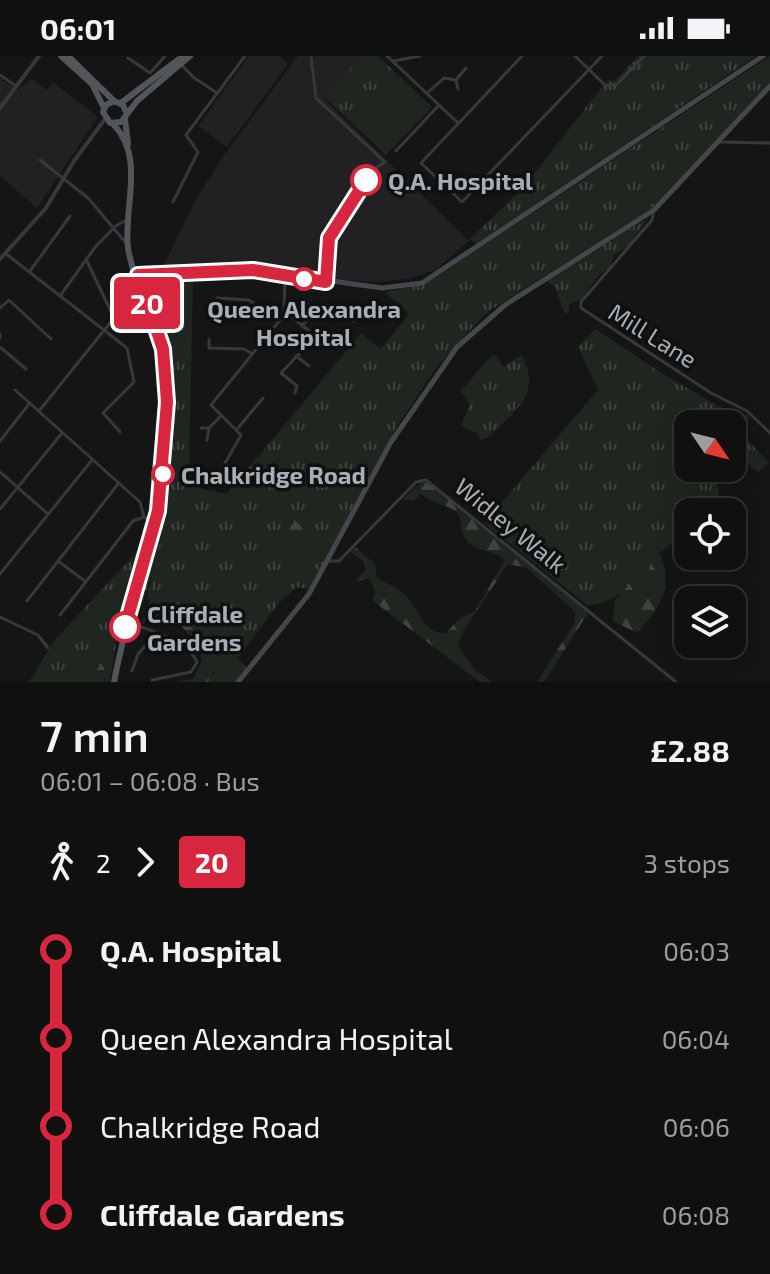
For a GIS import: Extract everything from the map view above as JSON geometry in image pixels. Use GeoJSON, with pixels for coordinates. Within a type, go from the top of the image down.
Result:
{"type":"FeatureCollection","features":[{"type":"Feature","properties":{"kind":"main road"},"geometry":{"type":"LineString","coordinates":[[61,56],[92,84],[104,108],[105,119],[121,133],[128,156]]}},
{"type":"Feature","properties":{"kind":"main road"},"geometry":{"type":"LineString","coordinates":[[68,56],[117,102],[125,115],[132,195],[128,247],[163,349],[167,378],[163,473],[156,522],[126,622],[114,682]]}},
{"type":"Feature","properties":{"kind":"main road"},"geometry":{"type":"LineString","coordinates":[[104,108],[190,56]]}},
{"type":"Feature","properties":{"kind":"main road"},"geometry":{"type":"LineString","coordinates":[[138,275],[253,270],[326,282],[395,287],[428,280],[763,56]]}},
{"type":"Feature","properties":{"kind":"main road"},"geometry":{"type":"LineString","coordinates":[[113,124],[181,60]]}},
{"type":"Feature","properties":{"kind":"main road"},"geometry":{"type":"LineString","coordinates":[[238,682],[302,602],[328,561],[391,442],[457,347],[505,305],[654,210],[770,86]]}},
{"type":"Feature","properties":{"kind":"street"},"geometry":{"type":"LineString","coordinates":[[0,108],[39,56]]}},
{"type":"Feature","properties":{"kind":"street"},"geometry":{"type":"LineString","coordinates":[[173,202],[187,166],[198,152],[186,135],[245,56]]}},
{"type":"Feature","properties":{"kind":"street"},"geometry":{"type":"LineString","coordinates":[[311,56],[316,98],[385,162],[373,170],[329,238],[326,282]]}},
{"type":"Feature","properties":{"kind":"street"},"geometry":{"type":"LineString","coordinates":[[387,56],[458,123]]}},
{"type":"Feature","properties":{"kind":"street"},"geometry":{"type":"LineString","coordinates":[[393,61],[420,56]]}},
{"type":"Feature","properties":{"kind":"street"},"geometry":{"type":"LineString","coordinates":[[522,56],[421,163],[462,202],[602,56]]}},
{"type":"Feature","properties":{"kind":"street"},"geometry":{"type":"LineString","coordinates":[[575,56],[606,86],[617,84],[644,56]]}},
{"type":"Feature","properties":{"kind":"street"},"geometry":{"type":"LineString","coordinates":[[128,58],[150,73],[163,57]]}},
{"type":"Feature","properties":{"kind":"street"},"geometry":{"type":"LineString","coordinates":[[181,60],[193,77],[217,93]]}},
{"type":"Feature","properties":{"kind":"street"},"geometry":{"type":"LineString","coordinates":[[456,80],[466,68]]}},
{"type":"Feature","properties":{"kind":"street"},"geometry":{"type":"LineString","coordinates":[[0,75],[17,87]]}},
{"type":"Feature","properties":{"kind":"street"},"geometry":{"type":"LineString","coordinates":[[427,93],[444,78],[456,80]]}},
{"type":"Feature","properties":{"kind":"street"},"geometry":{"type":"LineString","coordinates":[[456,80],[458,89]]}},
{"type":"Feature","properties":{"kind":"street"},"geometry":{"type":"LineString","coordinates":[[396,151],[439,105]]}},
{"type":"Feature","properties":{"kind":"street"},"geometry":{"type":"LineString","coordinates":[[0,259],[46,208],[105,119]]}},
{"type":"Feature","properties":{"kind":"street"},"geometry":{"type":"LineString","coordinates":[[720,142],[770,143]]}},
{"type":"Feature","properties":{"kind":"street"},"geometry":{"type":"LineString","coordinates":[[40,160],[45,169],[64,178],[114,228],[128,247]]}},
{"type":"Feature","properties":{"kind":"street","name":"Mill Lane"},"geometry":{"type":"LineString","coordinates":[[654,210],[652,220],[581,302],[582,310],[711,393],[747,411],[770,433]]}},
{"type":"Feature","properties":{"kind":"street"},"geometry":{"type":"LineString","coordinates":[[29,273],[62,222],[70,216]]}},
{"type":"Feature","properties":{"kind":"street"},"geometry":{"type":"LineString","coordinates":[[60,296],[86,259],[114,228],[129,218]]}},
{"type":"Feature","properties":{"kind":"street"},"geometry":{"type":"LineString","coordinates":[[5,253],[127,348],[134,382],[103,413],[120,432]]}},
{"type":"Feature","properties":{"kind":"street"},"geometry":{"type":"LineString","coordinates":[[39,411],[114,316],[86,259]]}},
{"type":"Feature","properties":{"kind":"street"},"geometry":{"type":"LineString","coordinates":[[211,471],[221,473],[240,438],[237,430],[211,405],[285,313],[285,276]]}},
{"type":"Feature","properties":{"kind":"street"},"geometry":{"type":"LineString","coordinates":[[217,298],[232,296],[255,302],[279,321]]}},
{"type":"Feature","properties":{"kind":"street"},"geometry":{"type":"LineString","coordinates":[[0,308],[9,300],[51,339]]}},
{"type":"Feature","properties":{"kind":"street"},"geometry":{"type":"LineString","coordinates":[[304,302],[316,309],[345,310],[356,316]]}},
{"type":"Feature","properties":{"kind":"street"},"geometry":{"type":"LineString","coordinates":[[302,326],[316,309]]}},
{"type":"Feature","properties":{"kind":"street"},"geometry":{"type":"LineString","coordinates":[[353,321],[362,310]]}},
{"type":"Feature","properties":{"kind":"street"},"geometry":{"type":"LineString","coordinates":[[285,313],[331,344]]}},
{"type":"Feature","properties":{"kind":"street"},"geometry":{"type":"LineString","coordinates":[[295,393],[297,386],[281,373],[316,336]]}},
{"type":"Feature","properties":{"kind":"street"},"geometry":{"type":"LineString","coordinates":[[209,339],[209,355]]}},
{"type":"Feature","properties":{"kind":"street"},"geometry":{"type":"LineString","coordinates":[[0,347],[26,369]]}},
{"type":"Feature","properties":{"kind":"street"},"geometry":{"type":"LineString","coordinates":[[209,348],[244,349],[252,354]]}},
{"type":"Feature","properties":{"kind":"street"},"geometry":{"type":"LineString","coordinates":[[296,356],[309,366]]}},
{"type":"Feature","properties":{"kind":"street"},"geometry":{"type":"LineString","coordinates":[[15,390],[140,502],[144,517]]}},
{"type":"Feature","properties":{"kind":"street"},"geometry":{"type":"LineString","coordinates":[[237,430],[263,398]]}},
{"type":"Feature","properties":{"kind":"street"},"geometry":{"type":"LineString","coordinates":[[0,441],[30,403]]}},
{"type":"Feature","properties":{"kind":"street"},"geometry":{"type":"LineString","coordinates":[[258,403],[264,408]]}},
{"type":"Feature","properties":{"kind":"street"},"geometry":{"type":"LineString","coordinates":[[207,440],[209,428],[221,416]]}},
{"type":"Feature","properties":{"kind":"street"},"geometry":{"type":"LineString","coordinates":[[201,428],[209,428]]}},
{"type":"Feature","properties":{"kind":"street"},"geometry":{"type":"LineString","coordinates":[[0,509],[62,433]]}},
{"type":"Feature","properties":{"kind":"street"},"geometry":{"type":"LineString","coordinates":[[0,574],[92,460]]}},
{"type":"Feature","properties":{"kind":"street"},"geometry":{"type":"LineString","coordinates":[[0,472],[48,514]]}},
{"type":"Feature","properties":{"kind":"street","name":"Widley Walk"},"geometry":{"type":"LineString","coordinates":[[328,561],[339,561],[416,482],[426,480],[676,682]]}},
{"type":"Feature","properties":{"kind":"street"},"geometry":{"type":"LineString","coordinates":[[27,601],[118,483]]}},
{"type":"Feature","properties":{"kind":"street"},"geometry":{"type":"LineString","coordinates":[[60,615],[133,521],[144,517],[156,522]]}},
{"type":"Feature","properties":{"kind":"street"},"geometry":{"type":"LineString","coordinates":[[58,561],[86,582]]}},
{"type":"Feature","properties":{"kind":"street"},"geometry":{"type":"LineString","coordinates":[[0,617],[16,622],[44,640],[48,648]]}},
{"type":"Feature","properties":{"kind":"street"},"geometry":{"type":"LineString","coordinates":[[126,622],[188,649],[197,662],[188,673],[158,676],[152,680]]}},
{"type":"Feature","properties":{"kind":"street"},"geometry":{"type":"LineString","coordinates":[[132,671],[138,654],[156,634]]}},
{"type":"Feature","properties":{"kind":"street"},"geometry":{"type":"LineString","coordinates":[[41,646],[44,640]]}},
{"type":"Feature","properties":{"kind":"shaded area"},"geometry":{"type":"Polygon","coordinates":[[[249,56],[280,56],[288,64],[227,147],[198,126],[249,56]]]}},
{"type":"Feature","properties":{"kind":"shaded area","name":"Queen Alexandra Hospital"},"geometry":{"type":"Polygon","coordinates":[[[298,56],[362,56],[323,98],[469,241],[436,270],[408,279],[377,282],[309,278],[254,268],[193,272],[163,267],[196,199],[224,155],[298,56]]]}},
{"type":"Feature","properties":{"kind":"shaded area"},"geometry":{"type":"Polygon","coordinates":[[[0,78],[17,90],[32,79],[46,90],[53,82],[98,117],[37,208],[0,176],[0,78]]]}},
{"type":"Feature","properties":{"kind":"green space"},"geometry":{"type":"Polygon","coordinates":[[[362,56],[378,56],[399,76],[353,124],[324,97],[362,56]]]}},
{"type":"Feature","properties":{"kind":"green space"},"geometry":{"type":"Polygon","coordinates":[[[639,56],[756,56],[476,244],[470,239],[523,188],[601,88],[610,79],[613,82],[639,56]]]}},
{"type":"Feature","properties":{"kind":"green space"},"geometry":{"type":"Polygon","coordinates":[[[770,56],[770,83],[651,209],[489,311],[436,368],[396,428],[309,589],[296,587],[279,603],[238,658],[246,668],[235,682],[208,682],[214,673],[214,634],[168,615],[174,620],[164,624],[150,617],[142,625],[150,600],[147,599],[166,516],[162,511],[171,410],[169,354],[152,305],[150,276],[193,276],[189,474],[202,489],[227,494],[361,333],[381,349],[409,314],[385,292],[425,284],[770,56]]]}},
{"type":"Feature","properties":{"kind":"green space"},"geometry":{"type":"Polygon","coordinates":[[[399,76],[432,107],[386,155],[353,124],[399,76]]]}},
{"type":"Feature","properties":{"kind":"green space"},"geometry":{"type":"Polygon","coordinates":[[[649,217],[629,245],[614,255],[610,267],[597,278],[582,299],[569,304],[569,312],[565,314],[555,287],[547,281],[649,217]]]}},
{"type":"Feature","properties":{"kind":"green space"},"geometry":{"type":"Polygon","coordinates":[[[595,329],[666,376],[726,410],[674,410],[674,482],[717,482],[720,498],[674,498],[674,541],[653,559],[648,575],[612,598],[587,605],[484,523],[598,390],[578,347],[595,329]]]}},
{"type":"Feature","properties":{"kind":"green space"},"geometry":{"type":"Polygon","coordinates":[[[522,355],[529,381],[523,400],[489,437],[480,440],[479,434],[461,426],[470,404],[461,391],[491,356],[496,356],[503,367],[522,355]]]}},
{"type":"Feature","properties":{"kind":"green space"},"geometry":{"type":"Polygon","coordinates":[[[746,438],[769,463],[758,472],[747,463],[746,438]]]}},
{"type":"Feature","properties":{"kind":"green space"},"geometry":{"type":"Polygon","coordinates":[[[422,481],[431,485],[588,613],[544,682],[537,682],[575,622],[575,612],[527,568],[508,564],[462,633],[458,646],[474,669],[492,682],[480,682],[373,601],[375,591],[369,578],[355,582],[366,569],[363,561],[351,552],[355,547],[375,564],[377,578],[402,592],[432,630],[446,633],[458,620],[475,611],[505,560],[470,543],[461,528],[460,515],[455,511],[421,494],[414,501],[403,499],[422,481]]]}},
{"type":"Feature","properties":{"kind":"green space"},"geometry":{"type":"Polygon","coordinates":[[[162,513],[166,516],[152,576],[136,621],[131,621],[162,513]]]}},
{"type":"Feature","properties":{"kind":"green space"},"geometry":{"type":"Polygon","coordinates":[[[292,518],[315,538],[312,550],[291,552],[282,546],[284,525],[292,518]]]}},
{"type":"Feature","properties":{"kind":"green space"},"geometry":{"type":"Polygon","coordinates":[[[146,542],[117,621],[108,682],[29,682],[54,641],[146,542]]]}},
{"type":"Feature","properties":{"kind":"green space"},"geometry":{"type":"Polygon","coordinates":[[[660,554],[666,577],[665,587],[658,606],[637,633],[613,621],[615,600],[639,574],[648,575],[652,559],[660,554]]]}},
{"type":"Feature","properties":{"kind":"green space"},"geometry":{"type":"Polygon","coordinates":[[[198,602],[214,642],[216,663],[208,682],[177,682],[193,679],[202,660],[194,641],[168,610],[198,602]]]}},
{"type":"Feature","properties":{"kind":"green space"},"geometry":{"type":"Polygon","coordinates":[[[114,628],[118,632],[110,682],[89,682],[104,659],[114,628]]]}},
{"type":"Feature","properties":{"kind":"bus line","name":"20"},"geometry":{"type":"LineString","coordinates":[[125,627],[161,497],[167,402],[163,349],[138,275],[149,272],[190,274],[253,270],[326,282],[329,238],[366,180]]}},
{"type":"Feature","properties":{"kind":"place","name":"Q.A. Hospital"},"geometry":{"type":"Point","coordinates":[366,180]}},
{"type":"Feature","properties":{"kind":"place","name":"Queen Alexandra Hospital"},"geometry":{"type":"Point","coordinates":[304,279]}},
{"type":"Feature","properties":{"kind":"place","name":"Chalkridge Road"},"geometry":{"type":"Point","coordinates":[163,474]}},
{"type":"Feature","properties":{"kind":"place","name":"Cliffdale Gardens"},"geometry":{"type":"Point","coordinates":[125,627]}}]}
